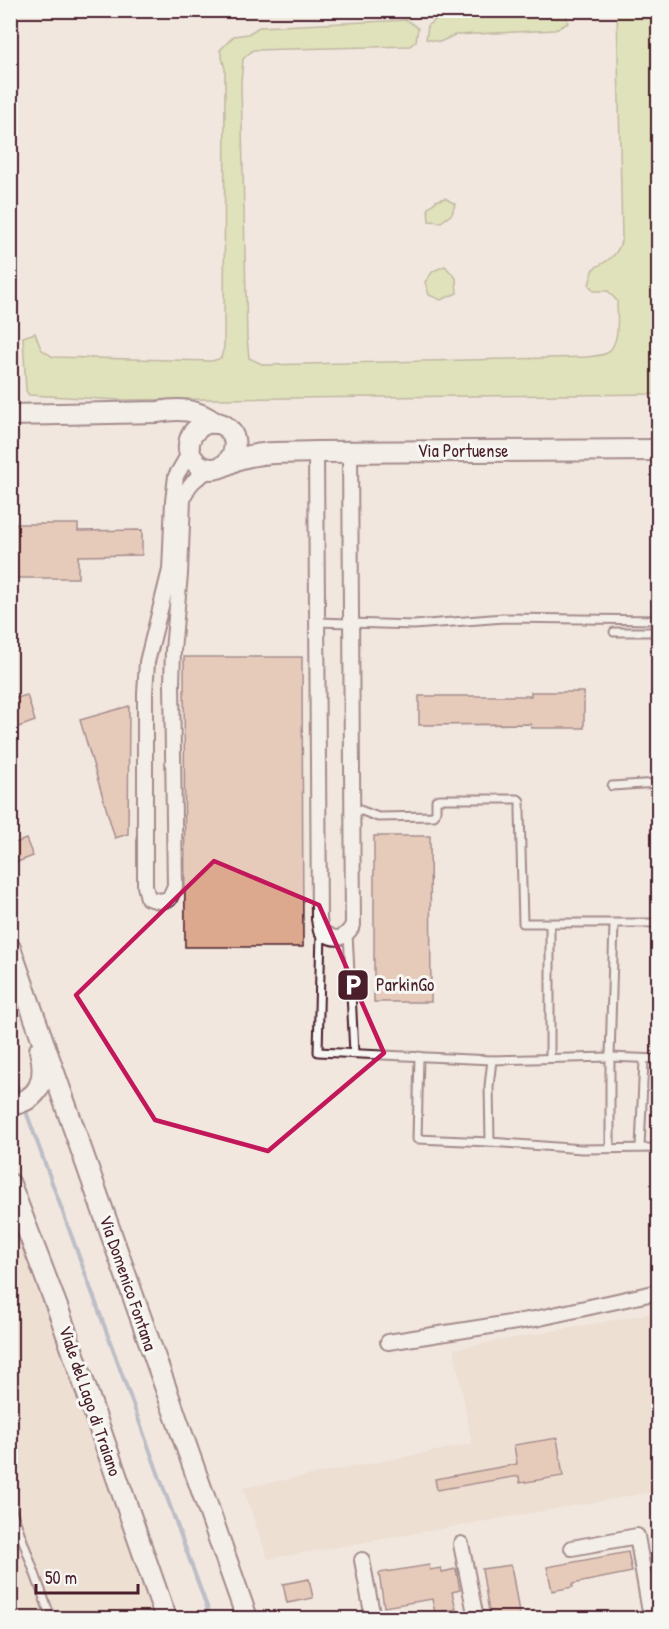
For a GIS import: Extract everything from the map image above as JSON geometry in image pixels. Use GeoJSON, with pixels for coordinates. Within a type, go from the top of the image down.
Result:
{"type":"FeatureCollection","features":[{"type":"Feature","properties":{"kind":"street"},"geometry":{"type":"LineString","coordinates":[[10,416],[158,412],[178,409],[194,411],[222,425],[228,430],[235,443],[231,459],[197,478],[186,489],[183,500],[172,684],[175,886],[170,899],[159,901],[148,898],[145,886],[147,662],[170,570],[176,476],[198,428],[215,423]]}},
{"type":"Feature","properties":{"kind":"street"},"geometry":{"type":"LineString","coordinates":[[158,412],[181,425],[197,464],[204,468],[218,467]]}},
{"type":"Feature","properties":{"kind":"street","name":"Via Portuense"},"geometry":{"type":"LineString","coordinates":[[235,443],[267,453]]}},
{"type":"Feature","properties":{"kind":"street","name":"Via Portuense"},"geometry":{"type":"LineString","coordinates":[[218,467],[242,458],[267,453],[658,450]]}},
{"type":"Feature","properties":{"kind":"street"},"geometry":{"type":"LineString","coordinates":[[316,452],[321,931],[329,937],[339,938],[348,933],[352,925],[350,452]]}},
{"type":"Feature","properties":{"kind":"street","name":"Via Domenico Fontana"},"geometry":{"type":"LineString","coordinates":[[10,948],[247,1618]]}},
{"type":"Feature","properties":{"kind":"street"},"geometry":{"type":"LineString","coordinates":[[20,1102],[34,1095],[40,1088],[42,1074],[42,1059],[26,992]]}},
{"type":"Feature","properties":{"kind":"street","name":"Viale del Lago di Traiano"},"geometry":{"type":"LineString","coordinates":[[10,1184],[59,1312],[166,1618]]}},
{"type":"Feature","properties":{"kind":"street"},"geometry":{"type":"LineString","coordinates":[[388,1342],[536,1319],[658,1293]]}},
{"type":"Feature","properties":{"kind":"street"},"geometry":{"type":"LineString","coordinates":[[572,1548],[637,1536],[651,1618]]}},
{"type":"Feature","properties":{"kind":"street"},"geometry":{"type":"LineString","coordinates":[[461,1544],[476,1618]]}},
{"type":"Feature","properties":{"kind":"street"},"geometry":{"type":"LineString","coordinates":[[362,1560],[373,1618]]}},
{"type":"Feature","properties":{"kind":"lane"},"geometry":{"type":"LineString","coordinates":[[317,622],[414,625],[504,618],[658,620]]}},
{"type":"Feature","properties":{"kind":"lane"},"geometry":{"type":"LineString","coordinates":[[614,632],[658,632]]}},
{"type":"Feature","properties":{"kind":"lane"},"geometry":{"type":"LineString","coordinates":[[612,786],[658,783]]}},
{"type":"Feature","properties":{"kind":"lane"},"geometry":{"type":"LineString","coordinates":[[352,807],[378,817],[434,816],[436,800],[440,799],[518,799],[520,801],[522,923],[658,923]]}},
{"type":"Feature","properties":{"kind":"lane"},"geometry":{"type":"LineString","coordinates":[[550,924],[550,1058]]}},
{"type":"Feature","properties":{"kind":"lane"},"geometry":{"type":"LineString","coordinates":[[610,1148],[614,924]]}},
{"type":"Feature","properties":{"kind":"lane"},"geometry":{"type":"LineString","coordinates":[[321,931],[318,1052],[492,1060],[658,1059]]}},
{"type":"Feature","properties":{"kind":"lane"},"geometry":{"type":"LineString","coordinates":[[348,933],[354,1053]]}},
{"type":"Feature","properties":{"kind":"lane"},"geometry":{"type":"LineString","coordinates":[[418,1056],[417,1140],[490,1142],[582,1149],[658,1148]]}},
{"type":"Feature","properties":{"kind":"lane"},"geometry":{"type":"LineString","coordinates":[[490,1142],[489,1086],[492,1060]]}},
{"type":"Feature","properties":{"kind":"lane"},"geometry":{"type":"LineString","coordinates":[[640,1147],[644,1060]]}},
{"type":"Feature","properties":{"kind":"lane"},"geometry":{"type":"LineString","coordinates":[[10,1505],[51,1618]]}},
{"type":"Feature","properties":{"kind":"highlighted area"},"geometry":{"type":"Polygon","coordinates":[[[214,861],[319,905],[384,1053],[268,1151],[155,1120],[76,995],[214,861]]]}},
{"type":"Feature","properties":{"kind":"shaded area"},"geometry":{"type":"Polygon","coordinates":[[[11,1212],[158,1618],[11,1618],[11,1212]]]}},
{"type":"Feature","properties":{"kind":"shaded area"},"geometry":{"type":"Polygon","coordinates":[[[658,1312],[658,1491],[268,1559],[243,1488],[472,1444],[454,1349],[658,1312]]]}},
{"type":"Feature","properties":{"kind":"green space"},"geometry":{"type":"Polygon","coordinates":[[[617,11],[658,11],[658,394],[120,400],[29,395],[26,391],[23,337],[35,333],[41,349],[53,357],[212,361],[221,358],[224,347],[225,69],[220,50],[234,36],[248,34],[259,27],[407,20],[418,28],[416,41],[410,46],[253,50],[243,59],[241,83],[249,358],[264,365],[587,357],[607,353],[616,336],[617,301],[608,291],[594,291],[589,285],[593,269],[612,257],[622,238],[617,11]]]}},
{"type":"Feature","properties":{"kind":"green space"},"geometry":{"type":"Polygon","coordinates":[[[457,12],[566,14],[568,23],[555,30],[455,35],[440,42],[426,39],[428,25],[440,17],[457,12]]]}},
{"type":"Feature","properties":{"kind":"green space"},"geometry":{"type":"Polygon","coordinates":[[[445,198],[455,204],[452,214],[441,222],[429,221],[428,208],[436,201],[445,198]]]}},
{"type":"Feature","properties":{"kind":"green space"},"geometry":{"type":"Polygon","coordinates":[[[445,266],[456,278],[457,293],[441,300],[429,295],[425,282],[433,271],[445,266]]]}},
{"type":"Feature","properties":{"kind":"building"},"geometry":{"type":"Polygon","coordinates":[[[10,524],[78,524],[78,531],[142,530],[142,555],[78,556],[78,578],[10,578],[10,524]]]}},
{"type":"Feature","properties":{"kind":"building"},"geometry":{"type":"Polygon","coordinates":[[[184,657],[302,657],[303,947],[185,947],[184,657]]]}},
{"type":"Feature","properties":{"kind":"building"},"geometry":{"type":"Polygon","coordinates":[[[531,692],[584,692],[584,728],[531,728],[531,724],[419,725],[419,696],[531,696],[531,692]]]}},
{"type":"Feature","properties":{"kind":"building"},"geometry":{"type":"Polygon","coordinates":[[[27,695],[35,721],[10,730],[10,700],[27,695]]]}},
{"type":"Feature","properties":{"kind":"building"},"geometry":{"type":"Polygon","coordinates":[[[129,706],[128,834],[115,838],[80,720],[129,706]]]}},
{"type":"Feature","properties":{"kind":"building"},"geometry":{"type":"Polygon","coordinates":[[[374,836],[430,836],[431,1002],[374,1002],[374,836]]]}},
{"type":"Feature","properties":{"kind":"building"},"geometry":{"type":"Polygon","coordinates":[[[26,839],[33,856],[10,865],[10,845],[26,839]]]}},
{"type":"Feature","properties":{"kind":"building"},"geometry":{"type":"Polygon","coordinates":[[[557,1438],[563,1476],[520,1483],[519,1476],[437,1490],[435,1479],[517,1464],[514,1445],[557,1438]]]}},
{"type":"Feature","properties":{"kind":"building"},"geometry":{"type":"Polygon","coordinates":[[[628,1552],[632,1572],[572,1584],[573,1587],[552,1591],[547,1567],[628,1552]]]}},
{"type":"Feature","properties":{"kind":"building"},"geometry":{"type":"Polygon","coordinates":[[[429,1565],[430,1570],[441,1568],[442,1572],[456,1569],[460,1590],[452,1592],[456,1609],[435,1613],[432,1599],[384,1607],[379,1573],[429,1565]]]}},
{"type":"Feature","properties":{"kind":"building"},"geometry":{"type":"Polygon","coordinates":[[[511,1565],[520,1618],[490,1618],[482,1569],[511,1565]]]}},
{"type":"Feature","properties":{"kind":"building"},"geometry":{"type":"Polygon","coordinates":[[[309,1579],[313,1598],[287,1603],[283,1584],[309,1579]]]}},
{"type":"Feature","properties":{"kind":"waterway"},"geometry":{"type":"LineString","coordinates":[[10,1068],[21,1096]]}},
{"type":"Feature","properties":{"kind":"waterway"},"geometry":{"type":"LineString","coordinates":[[24,1106],[211,1618]]}},
{"type":"Feature","properties":{"kind":"place","name":"ParkinGo"},"geometry":{"type":"Point","coordinates":[353,985]}}]}
